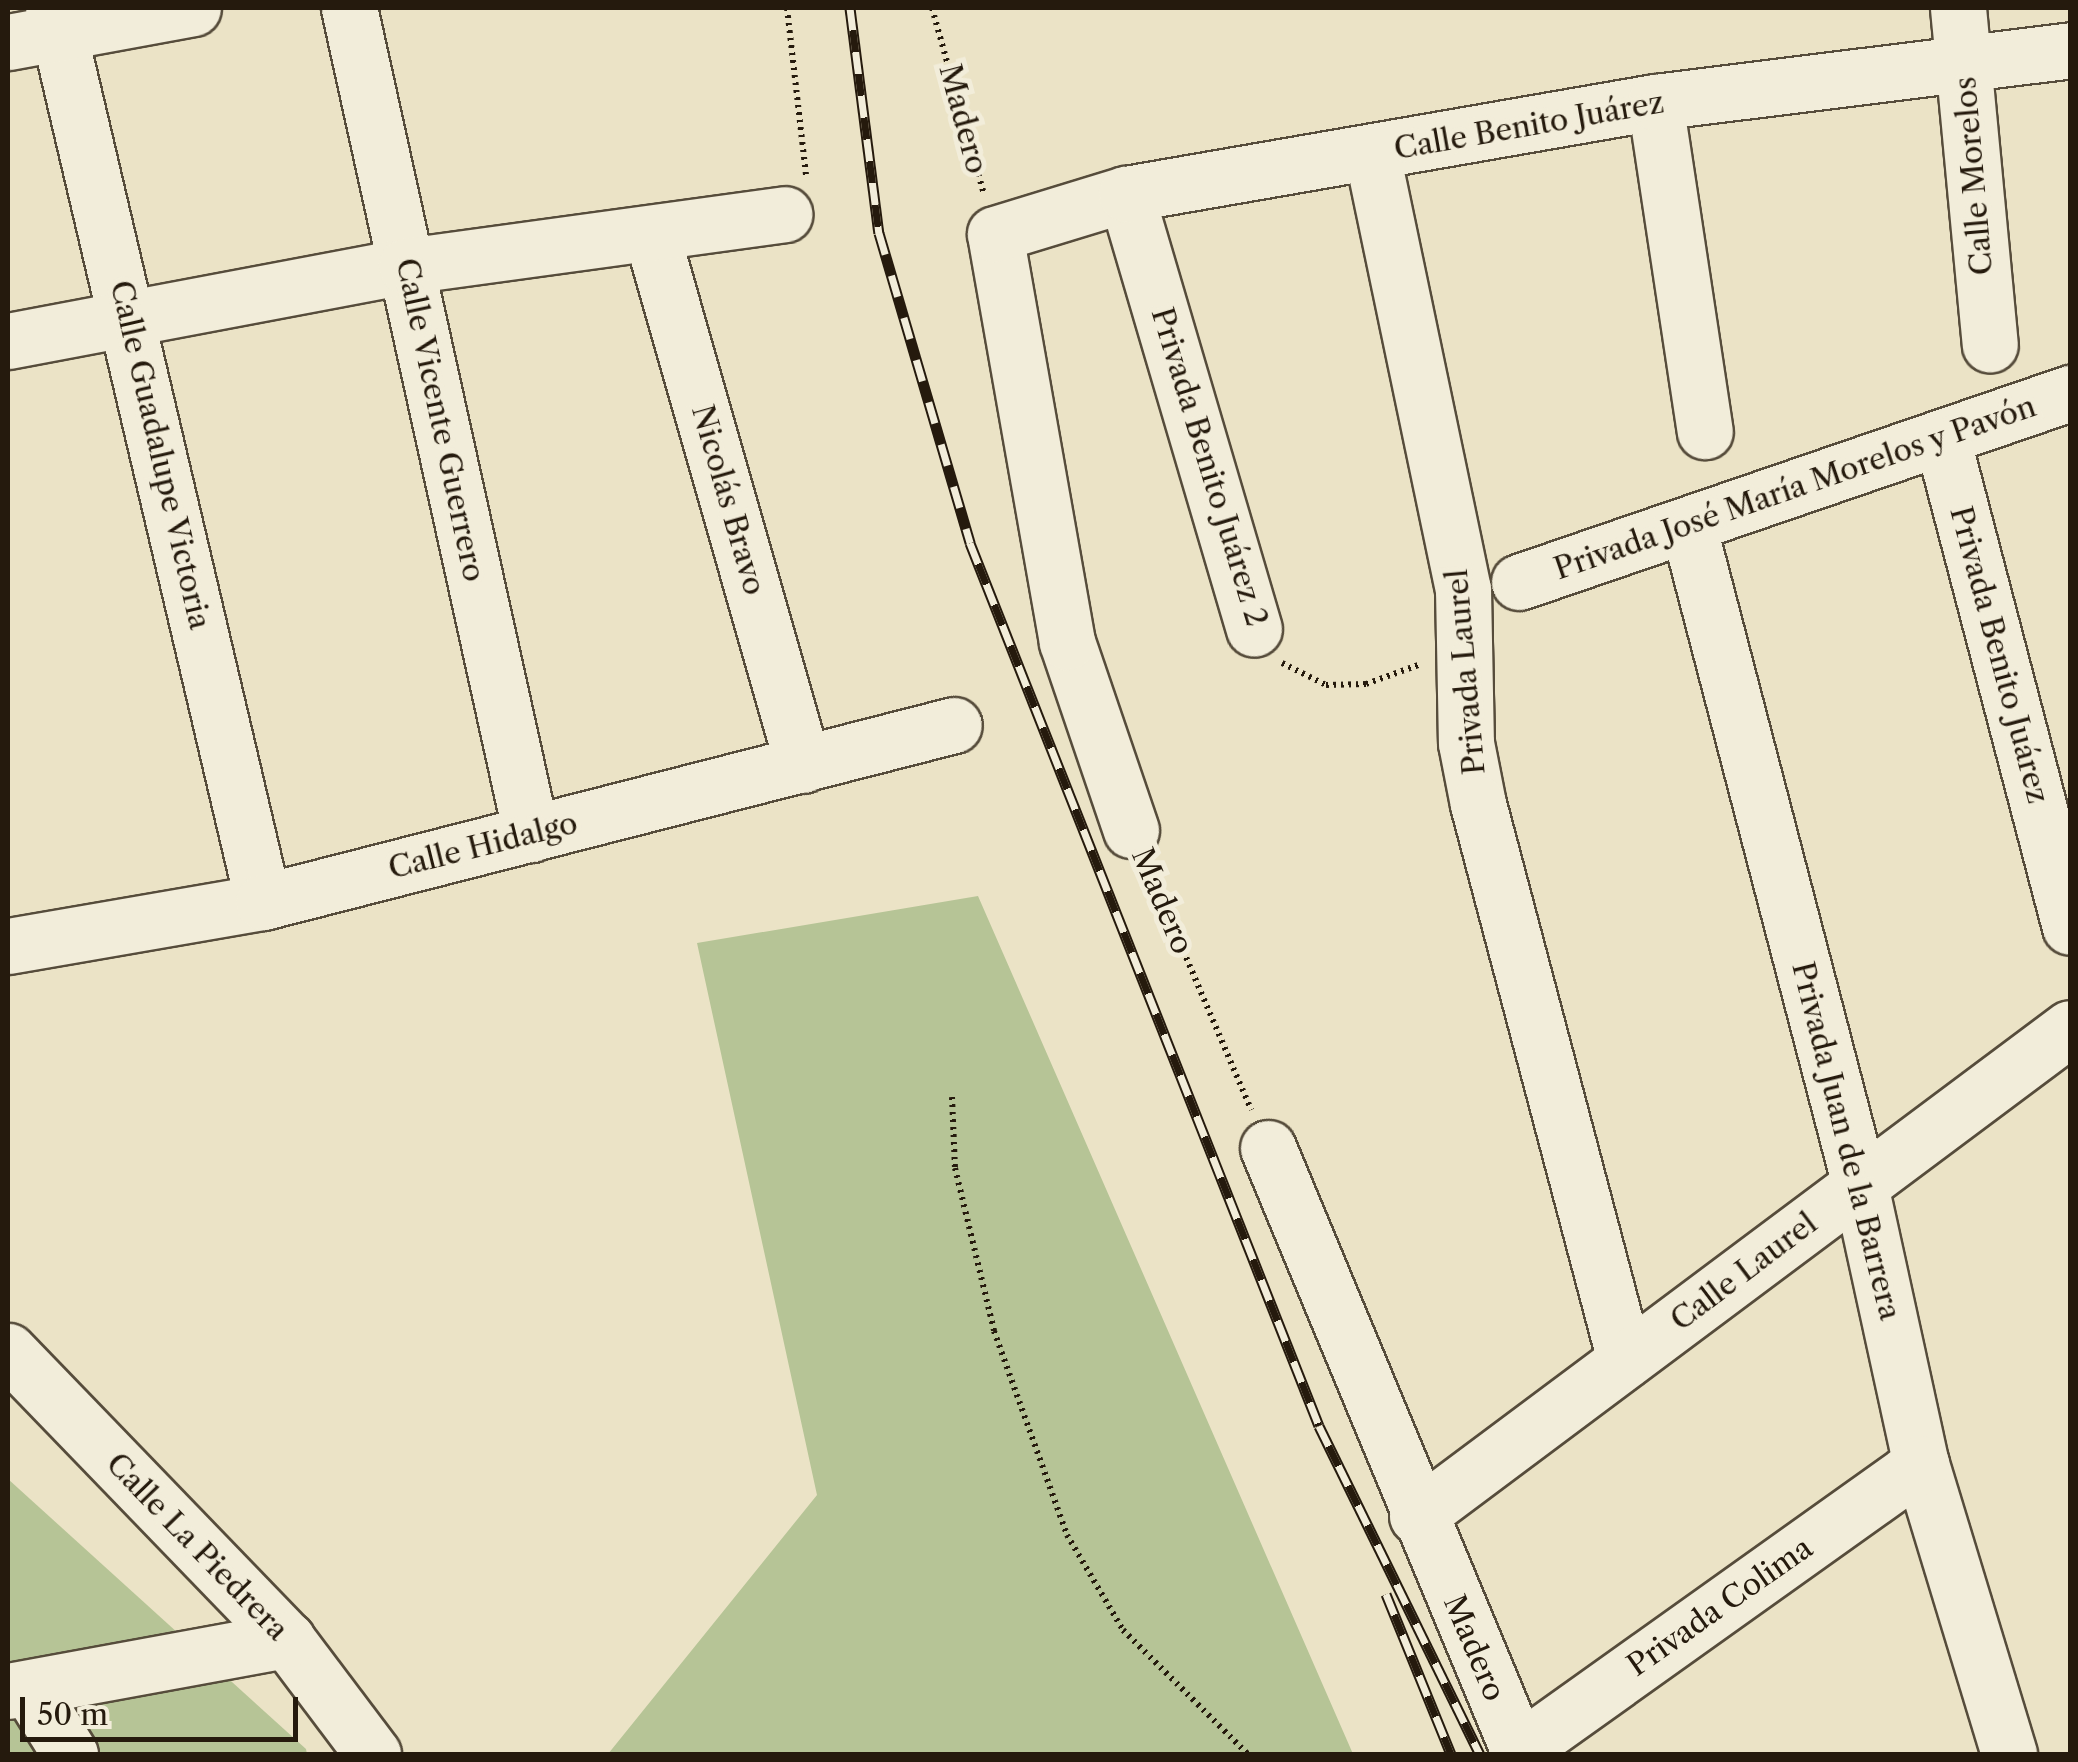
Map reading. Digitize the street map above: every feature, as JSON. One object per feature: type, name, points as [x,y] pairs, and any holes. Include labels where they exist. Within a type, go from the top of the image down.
[{"type":"street","points":[[39,27],[193,8]]},
{"type":"street","name":"Calle Vicente Guerrero","points":[[349,8],[532,834]]},
{"type":"street","name":"Calle Morelos","points":[[1958,8],[1990,344]]},
{"type":"street","name":"Calle Guadalupe Victoria","points":[[39,27],[129,318],[263,902]]},
{"type":"street","name":"Calle Benito Juárez","points":[[994,234],[1126,194],[1654,102],[2070,50]]},
{"type":"street","points":[[1654,102],[1705,431]]},
{"type":"street","name":"Privada Laurel","points":[[1372,154],[1463,589],[1462,642],[1478,804],[1625,1360]]},
{"type":"street","name":"Privada Benito Juárez 2","points":[[1126,194],[1254,629]]},
{"type":"street","points":[[8,342],[406,266],[652,236],[784,214]]},
{"type":"street","name":"Madero","points":[[994,234],[1066,642],[1132,830]]},
{"type":"street","name":"Nicolás Bravo","points":[[652,236],[803,765]]},
{"type":"street","name":"Privada José María Morelos y Pavón","points":[[1519,582],[1943,442],[2070,394]]},
{"type":"street","name":"Privada Benito Juárez","points":[[1943,442],[2070,927]]},
{"type":"street","name":"Privada Juan de la Barrera","points":[[1688,525],[1860,1185],[1922,1464],[2009,1754]]},
{"type":"street","name":"Calle Hidalgo","points":[[8,946],[263,902],[954,725]]},
{"type":"street","name":"Calle Laurel","points":[[1417,1516],[2070,1028]]},
{"type":"street","name":"Madero","points":[[1268,1148],[1417,1516],[1519,1752]]},
{"type":"street","name":"Calle La Piedrera","points":[[8,1351],[287,1640],[373,1754]]},
{"type":"street","name":"Privada Colima","points":[[1519,1752],[1922,1464]]},
{"type":"street","points":[[70,1754],[18,1689],[287,1640]]},
{"type":"path","points":[[784,214],[808,195],[788,8]]},
{"type":"path","name":"Madero","points":[[932,8],[994,234]]},
{"type":"path","name":"Privada Benito Juárez 2","points":[[1254,629],[1287,669],[1326,685],[1366,684],[1462,642]]},
{"type":"path","name":"Madero","points":[[1132,830],[1268,1148]]},
{"type":"path","points":[[952,1097],[955,1168],[994,1331],[1067,1535],[1124,1630],[1248,1754]]},
{"type":"green space","points":[[978,896],[1353,1754],[608,1754],[817,1495],[697,943]]},
{"type":"green space","points":[[8,1479],[306,1749],[307,1754],[8,1754]]},
{"type":"railway","points":[[850,8],[879,233],[970,543],[1319,1426],[1480,1754]]},
{"type":"railway","points":[[1386,1594],[1451,1754]]}]
